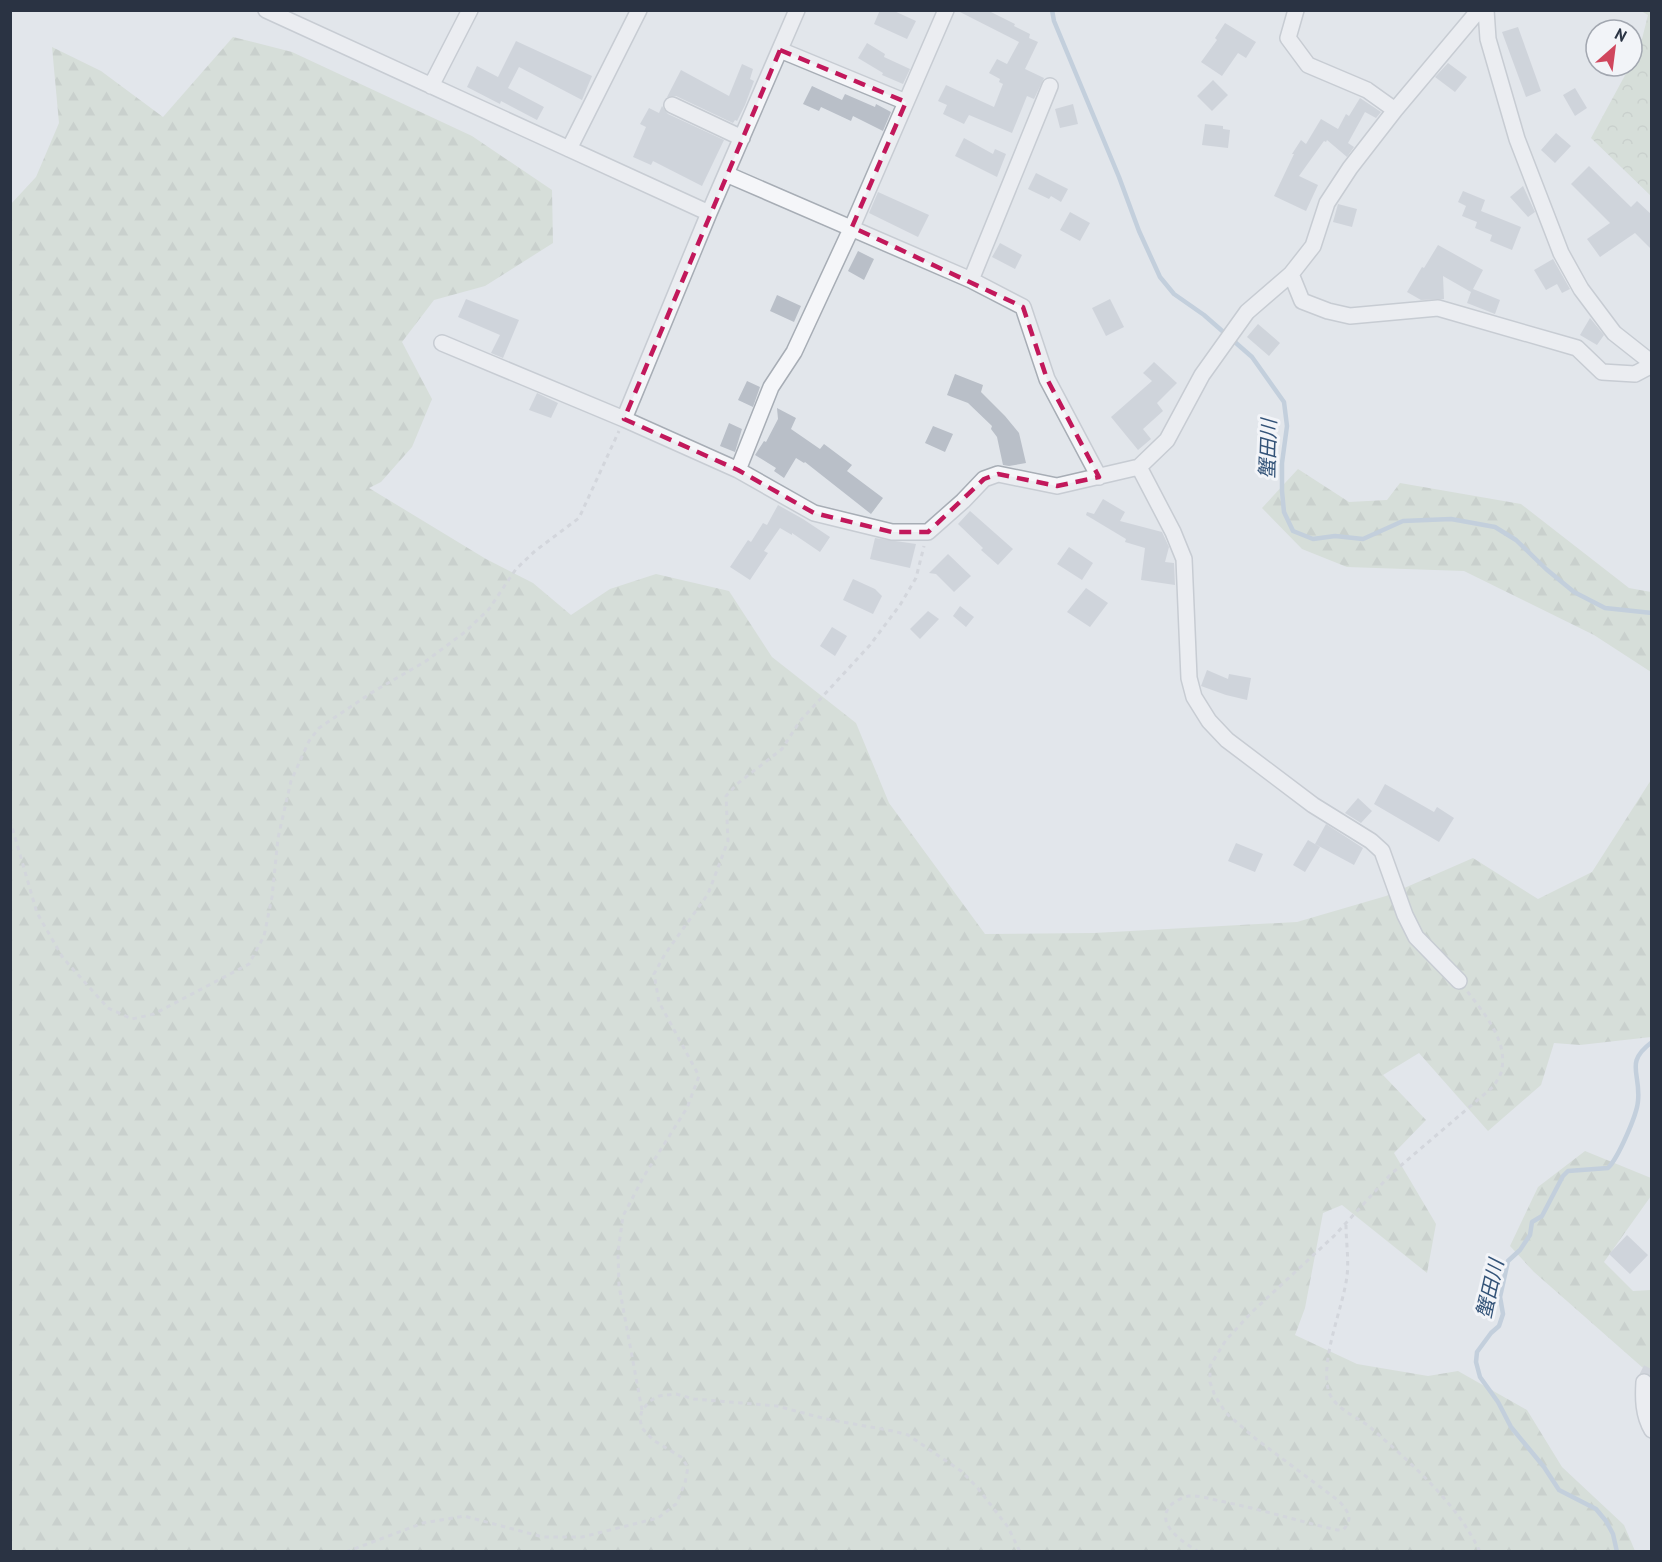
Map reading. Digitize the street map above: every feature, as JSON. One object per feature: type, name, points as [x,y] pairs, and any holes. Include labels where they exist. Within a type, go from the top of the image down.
[{"type":"street","points":[[266,10],[710,213]]},
{"type":"street","points":[[431,86],[470,10]]},
{"type":"street","points":[[569,149],[639,10]]},
{"type":"street","points":[[624,419],[797,10]]},
{"type":"street","points":[[738,470],[771,387],[794,352],[852,227],[946,10]]},
{"type":"street","points":[[1296,10],[1288,38],[1308,65],[1367,90],[1395,110]]},
{"type":"street","points":[[442,343],[624,419],[738,470],[814,513],[892,532],[928,532],[984,478],[998,474],[1057,486],[1139,467],[1167,440],[1202,375],[1247,312],[1291,274],[1313,246],[1327,203],[1350,168],[1395,110],[1479,10]]},
{"type":"street","points":[[1291,274],[1302,301],[1328,311],[1350,316],[1438,308],[1577,348],[1602,372],[1635,374],[1652,364],[1614,333],[1581,289],[1561,253],[1517,139],[1488,39],[1486,10]]},
{"type":"street","points":[[780,50],[906,102]]},
{"type":"street","points":[[971,280],[1050,86]]},
{"type":"street","points":[[672,105],[742,138]]},
{"type":"street","points":[[726,174],[971,280],[1023,307],[1047,379],[1099,477]]},
{"type":"street","points":[[1139,467],[1173,532],[1184,559],[1189,678],[1194,697],[1209,721],[1227,740],[1304,799],[1371,841],[1382,851],[1405,915],[1416,937],[1459,981]]},
{"type":"street","points":[[1644,1382],[1643,1401],[1652,1430]]},
{"type":"path","points":[[10,820],[37,913],[63,958],[108,1008],[132,1019],[154,1014],[249,964],[264,936],[272,897],[278,838],[291,781],[309,741],[319,728],[371,693],[426,661],[465,632],[489,609],[516,568],[579,518],[624,419]]},
{"type":"path","points":[[346,1551],[423,1523],[464,1516],[543,1537],[582,1537],[658,1518],[676,1504],[686,1482],[688,1467],[681,1457],[653,1440],[642,1428],[640,1419],[642,1410],[619,1286],[618,1252],[623,1216],[644,1176],[687,1108],[699,1076],[659,1002],[654,974],[665,954],[708,894],[728,841],[726,796],[737,784],[782,749],[800,721],[870,645],[900,605],[916,578],[928,532]]},
{"type":"path","points":[[1199,1551],[1173,1534],[1167,1527],[1166,1519],[1169,1508],[1176,1501],[1189,1496],[1249,1507],[1337,1530],[1343,1530],[1348,1525],[1350,1518],[1347,1510],[1339,1501],[1256,1439],[1226,1413],[1215,1396],[1210,1382],[1210,1366],[1226,1340],[1252,1312],[1346,1224],[1391,1174],[1494,1086],[1502,1070],[1503,1047],[1483,1011],[1459,981]]},
{"type":"path","points":[[1346,1224],[1347,1275],[1329,1353],[1328,1386],[1331,1398],[1369,1426],[1448,1501],[1480,1551]]},
{"type":"path","points":[[642,1410],[650,1401],[659,1396],[676,1394],[694,1399],[777,1406],[826,1419],[908,1435],[961,1471],[976,1486],[1008,1527],[1020,1551]]},
{"type":"highlighted area","points":[[780,50],[906,102],[852,227],[1023,307],[1047,379],[1099,477],[1057,486],[998,474],[984,479],[928,532],[892,532],[814,513],[738,470],[624,419]]},
{"type":"green space","points":[[1641,11],[1651,11],[1651,196],[1591,138],[1624,78],[1644,78],[1644,31],[1648,15]]},
{"type":"green space","points":[[233,37],[292,52],[472,136],[552,190],[553,243],[485,286],[434,300],[402,342],[432,399],[412,447],[381,482],[369,488],[486,559],[533,583],[571,615],[610,589],[656,574],[729,591],[772,657],[856,723],[889,803],[985,934],[1094,933],[1297,922],[1386,896],[1473,858],[1538,899],[1592,872],[1651,780],[1651,1037],[1580,1045],[1554,1043],[1541,1085],[1488,1131],[1419,1053],[1383,1075],[1426,1120],[1394,1153],[1436,1224],[1427,1273],[1342,1205],[1323,1213],[1305,1308],[1295,1335],[1357,1364],[1428,1376],[1458,1371],[1527,1410],[1562,1467],[1624,1525],[1635,1551],[11,1551],[10,205],[36,177],[59,123],[52,47],[101,71],[163,117]]},
{"type":"green space","points":[[1298,469],[1349,502],[1387,500],[1400,483],[1521,504],[1629,588],[1651,592],[1651,672],[1594,635],[1464,571],[1347,567],[1302,549],[1262,508]]},
{"type":"green space","points":[[1585,1151],[1651,1178],[1651,1196],[1604,1262],[1633,1291],[1651,1290],[1651,1375],[1534,1272],[1510,1246],[1538,1187]]},
{"type":"building","points":[[880,10],[892,10],[916,21],[907,39],[874,24]]},
{"type":"building","points":[[956,10],[987,10],[1015,24],[1014,26],[1030,34],[1029,38],[1038,42],[1025,69],[1044,78],[1034,99],[1027,96],[1012,133],[969,115],[964,124],[943,114],[947,105],[938,101],[946,85],[994,107],[1003,84],[999,82],[1000,79],[989,73],[997,59],[1007,64],[1019,42]]},
{"type":"building","points":[[1225,23],[1256,42],[1246,58],[1238,53],[1222,76],[1201,62],[1217,40],[1215,38]]},
{"type":"building","points":[[1518,27],[1541,91],[1526,97],[1502,32]]},
{"type":"building","points":[[516,41],[592,76],[582,100],[519,67],[508,88],[544,107],[537,120],[501,101],[500,104],[467,87],[477,66],[498,77]]},
{"type":"building","points":[[867,43],[885,54],[884,57],[910,69],[903,84],[882,75],[883,73],[858,58]]},
{"type":"building","points":[[1448,63],[1467,77],[1455,92],[1435,77]]},
{"type":"building","points":[[742,64],[753,69],[750,79],[754,81],[737,121],[733,123],[676,96],[667,97],[681,70],[729,96]]},
{"type":"building","points":[[1213,80],[1228,95],[1212,111],[1197,96]]},
{"type":"building","points":[[812,86],[842,100],[845,94],[875,107],[876,104],[891,112],[883,131],[853,116],[851,121],[821,107],[819,111],[803,104]]},
{"type":"building","points":[[1575,88],[1587,108],[1575,116],[1563,95]]},
{"type":"building","points":[[1360,98],[1381,112],[1376,118],[1365,112],[1348,143],[1354,147],[1347,157],[1327,140],[1324,141],[1299,176],[1318,185],[1306,211],[1274,196],[1294,154],[1292,154],[1301,140],[1306,144],[1321,119],[1338,129],[1346,114],[1349,116]]},
{"type":"building","points":[[1073,104],[1078,124],[1060,128],[1055,109]]},
{"type":"building","points":[[662,106],[668,114],[724,140],[702,186],[653,161],[651,165],[633,157],[646,127],[640,124],[649,108],[659,113]]},
{"type":"building","points":[[1205,124],[1223,126],[1223,129],[1230,130],[1228,148],[1202,145]]},
{"type":"building","points":[[1556,133],[1571,146],[1555,163],[1541,150]]},
{"type":"building","points":[[964,138],[993,154],[995,149],[1006,154],[997,177],[955,156]]},
{"type":"building","points":[[1589,166],[1631,207],[1637,201],[1652,215],[1652,250],[1635,233],[1600,257],[1587,239],[1610,223],[1571,184]]},
{"type":"building","points":[[1036,173],[1068,189],[1061,202],[1051,196],[1049,199],[1028,189]]},
{"type":"building","points":[[1523,186],[1535,212],[1528,217],[1510,197]]},
{"type":"building","points":[[1463,191],[1485,200],[1481,211],[1521,227],[1512,250],[1490,241],[1492,235],[1475,228],[1477,222],[1462,216],[1466,206],[1458,202]]},
{"type":"building","points":[[878,192],[929,215],[918,237],[869,213]]},
{"type":"building","points":[[1338,204],[1357,209],[1352,227],[1333,222]]},
{"type":"building","points":[[1070,212],[1090,223],[1080,241],[1060,230]]},
{"type":"building","points":[[1000,243],[1022,255],[1015,269],[992,257]]},
{"type":"building","points":[[1438,245],[1483,270],[1473,289],[1500,300],[1495,314],[1467,303],[1471,292],[1443,276],[1444,299],[1421,300],[1407,292]]},
{"type":"building","points":[[858,251],[874,259],[864,280],[848,271]]},
{"type":"building","points":[[1553,259],[1570,289],[1562,293],[1557,284],[1546,290],[1534,270]]},
{"type":"building","points":[[777,295],[801,306],[794,322],[770,311]]},
{"type":"building","points":[[466,299],[519,320],[503,358],[491,353],[500,335],[458,317]]},
{"type":"building","points":[[1110,299],[1124,327],[1106,336],[1092,308]]},
{"type":"building","points":[[1590,318],[1604,335],[1597,345],[1580,335]]},
{"type":"building","points":[[1258,324],[1280,343],[1269,356],[1247,337]]},
{"type":"building","points":[[1154,362],[1177,383],[1157,403],[1163,411],[1143,429],[1151,439],[1138,450],[1111,417],[1152,381],[1143,373]]},
{"type":"building","points":[[955,374],[983,385],[981,392],[1019,433],[1026,463],[1003,465],[997,437],[991,429],[992,426],[968,403],[947,395]]},
{"type":"building","points":[[747,381],[760,387],[753,407],[738,400]]},
{"type":"building","points":[[537,393],[558,403],[551,418],[529,410]]},
{"type":"building","points":[[777,408],[796,418],[791,429],[820,449],[824,444],[852,465],[847,471],[883,498],[871,514],[805,462],[796,458],[784,478],[774,471],[776,468],[755,455],[764,441],[766,442],[778,419]]},
{"type":"building","points":[[729,423],[742,429],[735,452],[720,446]]},
{"type":"building","points":[[933,426],[953,434],[945,452],[925,443]]},
{"type":"building","points":[[1103,499],[1125,512],[1120,521],[1162,532],[1169,547],[1165,562],[1174,563],[1175,585],[1141,580],[1145,548],[1125,542],[1126,539],[1086,515],[1087,512],[1094,514]]},
{"type":"building","points":[[778,505],[830,537],[820,552],[792,533],[792,535],[780,528],[764,551],[768,553],[750,580],[730,567],[748,540],[751,542],[763,523],[767,525]]},
{"type":"building","points":[[970,511],[1013,549],[998,565],[958,524]]},
{"type":"building","points":[[875,538],[916,544],[910,568],[870,559]]},
{"type":"building","points":[[1069,547],[1093,563],[1082,580],[1057,564]]},
{"type":"building","points":[[948,554],[971,576],[954,592],[936,574],[929,573]]},
{"type":"building","points":[[853,579],[875,589],[882,596],[873,614],[843,600]]},
{"type":"building","points":[[1086,588],[1108,603],[1090,627],[1067,612]]},
{"type":"building","points":[[960,606],[974,617],[966,627],[953,616]]},
{"type":"building","points":[[928,611],[939,619],[920,639],[910,629]]},
{"type":"building","points":[[832,627],[847,636],[835,656],[820,646]]},
{"type":"building","points":[[1207,670],[1228,679],[1229,674],[1251,678],[1247,700],[1201,686]]},
{"type":"building","points":[[1385,784],[1434,812],[1437,807],[1454,818],[1439,842],[1374,804]]},
{"type":"building","points":[[1358,798],[1372,811],[1361,823],[1345,813]]},
{"type":"building","points":[[1326,824],[1363,848],[1354,865],[1315,844]]},
{"type":"building","points":[[1308,840],[1320,847],[1305,872],[1293,865]]},
{"type":"building","points":[[1236,843],[1263,854],[1255,872],[1228,861]]},
{"type":"building","points":[[1627,1235],[1648,1255],[1630,1274],[1609,1254]]},
{"type":"waterway","name":"蟹田川","points":[[1052,10],[1054,21],[1139,231],[1160,277],[1174,294],[1204,315],[1252,357],[1284,402],[1287,426],[1282,463],[1282,491],[1284,512],[1293,531],[1313,539],[1335,536],[1363,539],[1403,521],[1451,519],[1495,527],[1516,540],[1574,592],[1605,608],[1652,613]]},
{"type":"waterway","name":"蟹田川","points":[[1617,1552],[1613,1534],[1596,1509],[1559,1490],[1544,1467],[1511,1427],[1498,1402],[1480,1377],[1476,1362],[1477,1352],[1499,1326],[1503,1314],[1500,1297],[1508,1261],[1520,1250],[1530,1235],[1532,1222],[1542,1216],[1563,1176],[1568,1171],[1608,1168],[1622,1146],[1637,1107],[1636,1062],[1643,1049],[1652,1042]]},
{"type":"tunnel","points":[[1644,1382],[1652,1366]]}]
